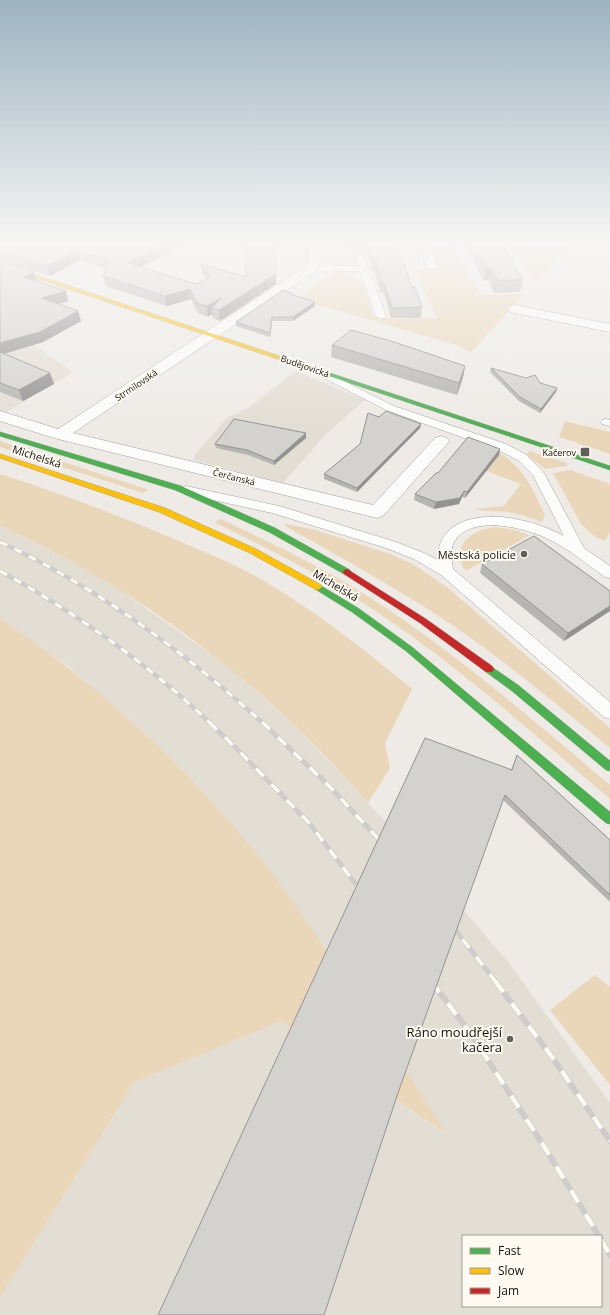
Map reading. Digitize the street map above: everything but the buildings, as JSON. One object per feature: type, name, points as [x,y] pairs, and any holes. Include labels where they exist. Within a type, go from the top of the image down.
[{"type":"main road","name":"Budějovická","points":[[120,304],[610,468]]},
{"type":"main road","name":"Michelská","points":[[0,434],[40,448],[178,488],[272,530],[354,576],[423,621],[515,688],[610,767]]},
{"type":"main road","name":"Michelská","points":[[0,456],[162,510],[253,551],[339,599],[420,657],[610,819]]},
{"type":"street","name":"Strmilovská","points":[[60,435],[257,304]]},
{"type":"street","points":[[515,309],[610,328]]},
{"type":"street","name":"Čerčanská","points":[[0,416],[60,435],[377,512],[441,441]]},
{"type":"lane","points":[[377,304],[381,316]]},
{"type":"lane","points":[[321,372],[390,408],[502,447],[523,458],[538,473],[578,550]]},
{"type":"lane","points":[[178,488],[274,509],[391,545],[419,556],[446,571],[610,712]]},
{"type":"lane","points":[[446,571],[445,557],[447,541],[450,537],[461,528],[472,523],[500,521],[532,527],[544,531],[578,550],[610,573]]},
{"type":"shaded area","points":[[316,304],[369,304],[373,316],[390,319],[437,318],[431,304],[515,304],[470,353],[457,345]]},
{"type":"shaded area","points":[[22,337],[73,372],[0,416],[0,345]]},
{"type":"shaded area","points":[[296,371],[365,400],[326,434],[283,483],[193,460],[195,455],[227,418],[250,407]]},
{"type":"shaded area","points":[[565,421],[610,432],[610,454],[559,437]]},
{"type":"shaded area","points":[[0,441],[149,490],[143,493],[0,447]]},
{"type":"shaded area","points":[[530,451],[567,463],[567,466],[545,469],[526,455]]},
{"type":"shaded area","points":[[500,453],[516,466],[527,481],[545,515],[542,522],[508,512],[483,511],[474,509],[504,506],[521,484],[486,471]]},
{"type":"shaded area","points":[[570,470],[610,484],[610,532],[605,541],[595,537],[581,524],[553,473]]},
{"type":"shaded area","points":[[0,474],[107,512],[170,537],[243,569],[323,619],[412,689],[385,743],[390,768],[368,803],[293,724],[261,694],[227,666],[191,639],[117,588],[39,545],[0,526]]},
{"type":"shaded area","points":[[221,519],[315,565],[369,597],[432,640],[492,687],[610,785],[610,799],[487,694],[391,621],[323,578],[216,523],[217,520]]},
{"type":"shaded area","points":[[285,524],[312,529],[390,554],[413,564],[447,587],[610,728],[610,748],[514,671],[455,627],[392,587],[285,526]]},
{"type":"shaded area","points":[[0,526],[73,562],[117,588],[225,664],[293,724],[358,792],[424,864],[509,963],[610,1103],[610,1315],[0,1315],[0,1297],[135,1082],[282,1021],[445,1134],[182,770],[144,733],[69,667],[0,618]]},
{"type":"shaded area","points":[[496,527],[515,530],[530,535],[466,571],[460,560],[463,544],[471,535],[484,529]]},
{"type":"shaded area","points":[[0,618],[73,671],[108,700],[175,763],[236,829],[275,877],[313,931],[381,1032],[446,1134],[282,1021],[135,1082],[0,1297]]},
{"type":"shaded area","points":[[595,975],[610,987],[610,1085],[550,1010]]},
{"type":"railway","points":[[0,542],[71,579],[105,600],[171,646],[263,723]]},
{"type":"railway","points":[[0,571],[56,604],[110,640],[161,680],[210,723]]},
{"type":"railway","points":[[209,722],[310,824],[364,895]]},
{"type":"railway","points":[[262,722],[329,786],[386,847]]},
{"type":"railway","points":[[449,922],[496,982]]},
{"type":"railway","points":[[431,981],[471,1034],[540,1140],[598,1235]]},
{"type":"railway","points":[[495,981],[552,1057],[610,1141]]},
{"type":"railway","points":[[602,1242],[610,1255]]},
{"type":"traffic: fast","points":[[289,361],[610,468]]},
{"type":"traffic: fast","points":[[0,434],[178,488],[272,530],[347,572]]},
{"type":"traffic: fast","points":[[318,587],[355,610],[409,649],[610,819]]},
{"type":"traffic: fast","points":[[489,669],[515,688],[610,767]]},
{"type":"traffic: slow","points":[[120,304],[289,361]]},
{"type":"traffic: slow","points":[[0,456],[162,510],[253,551],[318,587]]},
{"type":"traffic: jam","points":[[347,572],[423,621],[489,669]]},
{"type":"place","name":"Kačerov","points":[[585,452]]},
{"type":"place","name":"Městská policie","points":[[524,554]]},
{"type":"place","name":"Ráno moudřejší kačera","points":[[510,1039]]}]
